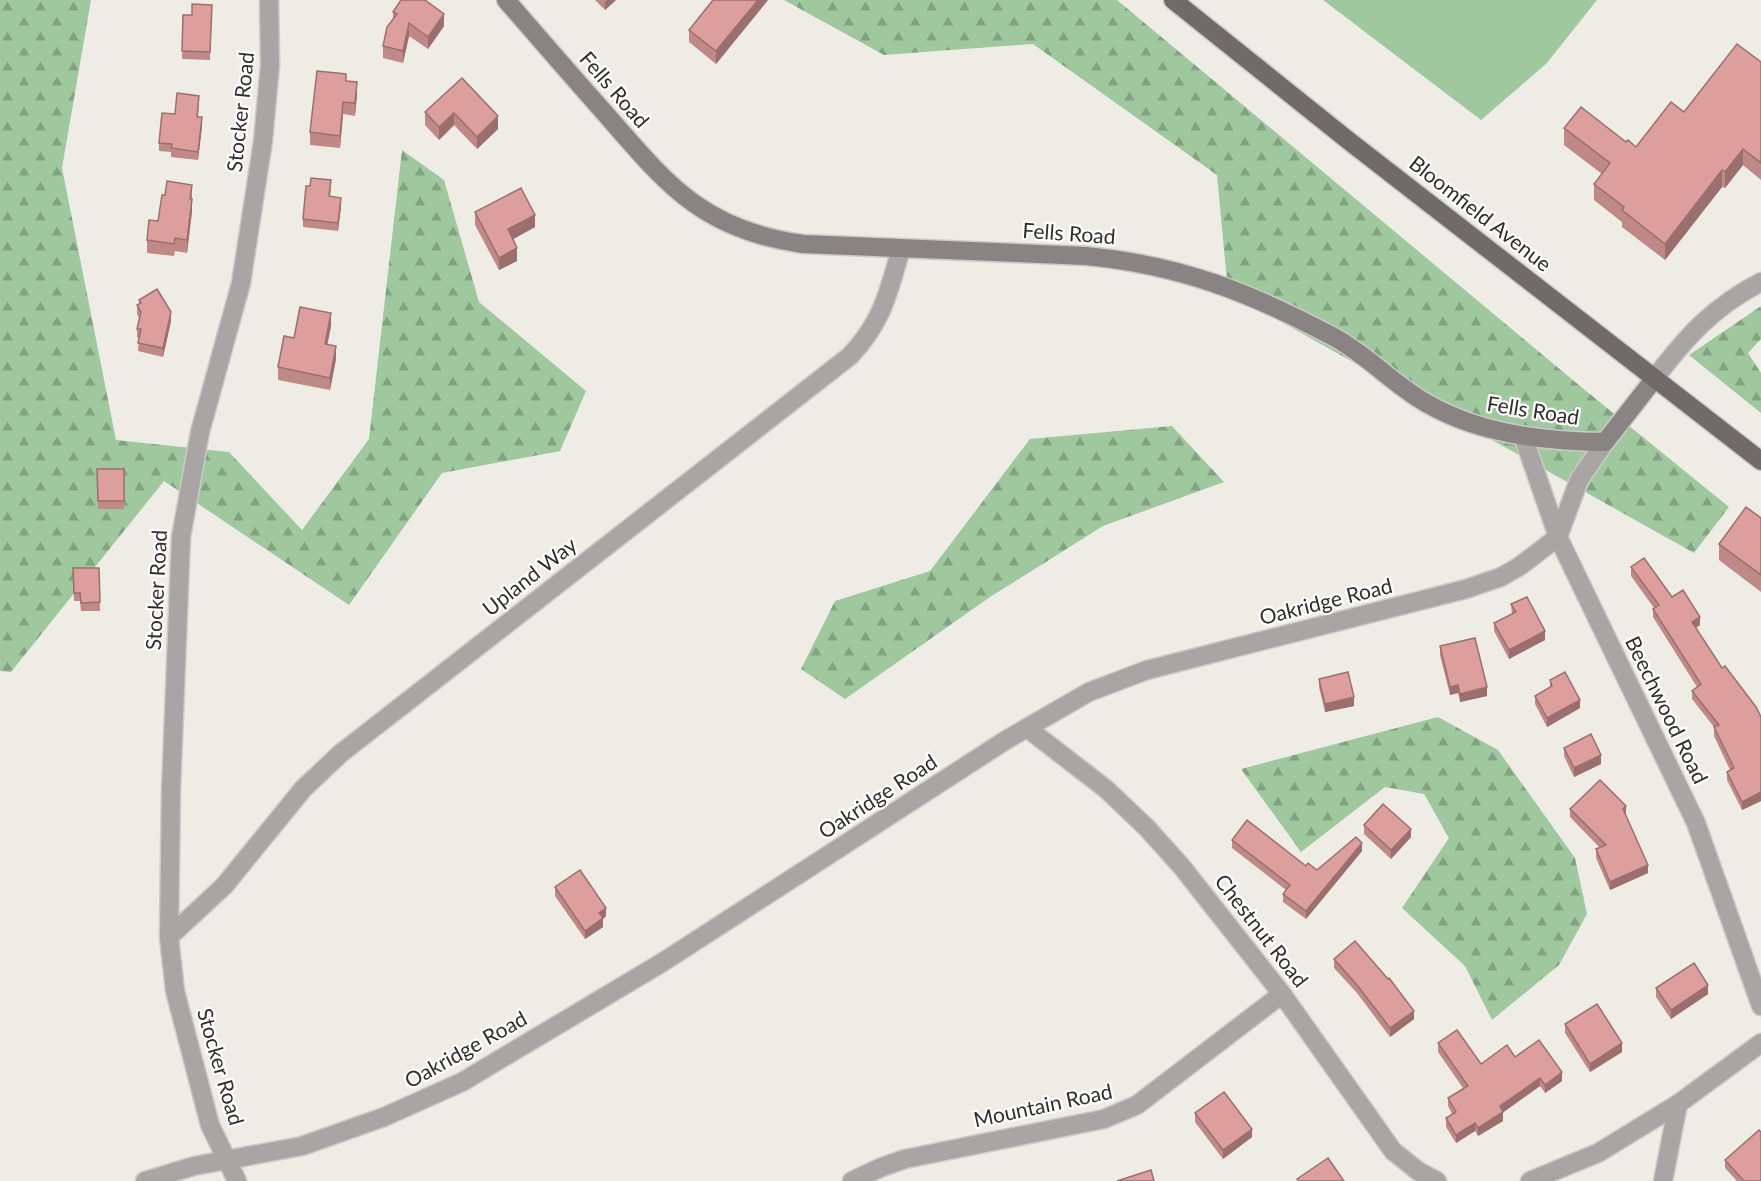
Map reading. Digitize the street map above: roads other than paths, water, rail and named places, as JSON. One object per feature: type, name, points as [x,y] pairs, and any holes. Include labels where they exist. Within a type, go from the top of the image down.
[{"type":"main road","name":"Bloomfield Avenue","points":[[1173,0],[1330,126],[1761,461]]},
{"type":"street","name":"Stocker Road","points":[[237,1181],[210,1125],[175,991],[169,937],[172,779],[181,537],[200,432],[241,284],[263,141],[270,65],[269,0]]},
{"type":"street","name":"Fells Road","points":[[506,0],[650,166],[681,195],[699,208],[739,229],[782,241],[803,244],[1115,259],[1172,269],[1252,297],[1332,336],[1368,359],[1406,390],[1453,417],[1479,426],[1523,436],[1569,442],[1605,442],[1655,378]]},
{"type":"street","name":"Upland Way","points":[[169,937],[224,886],[303,789],[340,754],[850,356],[879,318],[901,249]]},
{"type":"street","points":[[1655,378],[1692,332],[1710,315],[1733,297],[1761,282]]},
{"type":"street","name":"Beechwood Road","points":[[1523,436],[1558,537],[1696,824],[1761,1006]]},
{"type":"street","points":[[1558,537],[1579,480],[1605,442]]},
{"type":"street","name":"Oakridge Road","points":[[145,1181],[194,1166],[302,1146],[384,1117],[462,1082],[663,962],[1027,728],[1089,692],[1147,670],[1484,584],[1520,566],[1558,537]]},
{"type":"street","name":"Chestnut Road","points":[[1027,728],[1106,789],[1147,828],[1182,867],[1282,994],[1393,1151],[1418,1172],[1437,1181]]},
{"type":"street","name":"Mountain Road","points":[[852,1181],[905,1159],[1104,1119],[1124,1112],[1149,1097],[1282,994]]},
{"type":"street","points":[[1530,1181],[1599,1153],[1678,1104],[1761,1043]]},
{"type":"street","points":[[1663,1181],[1678,1104]]}]
